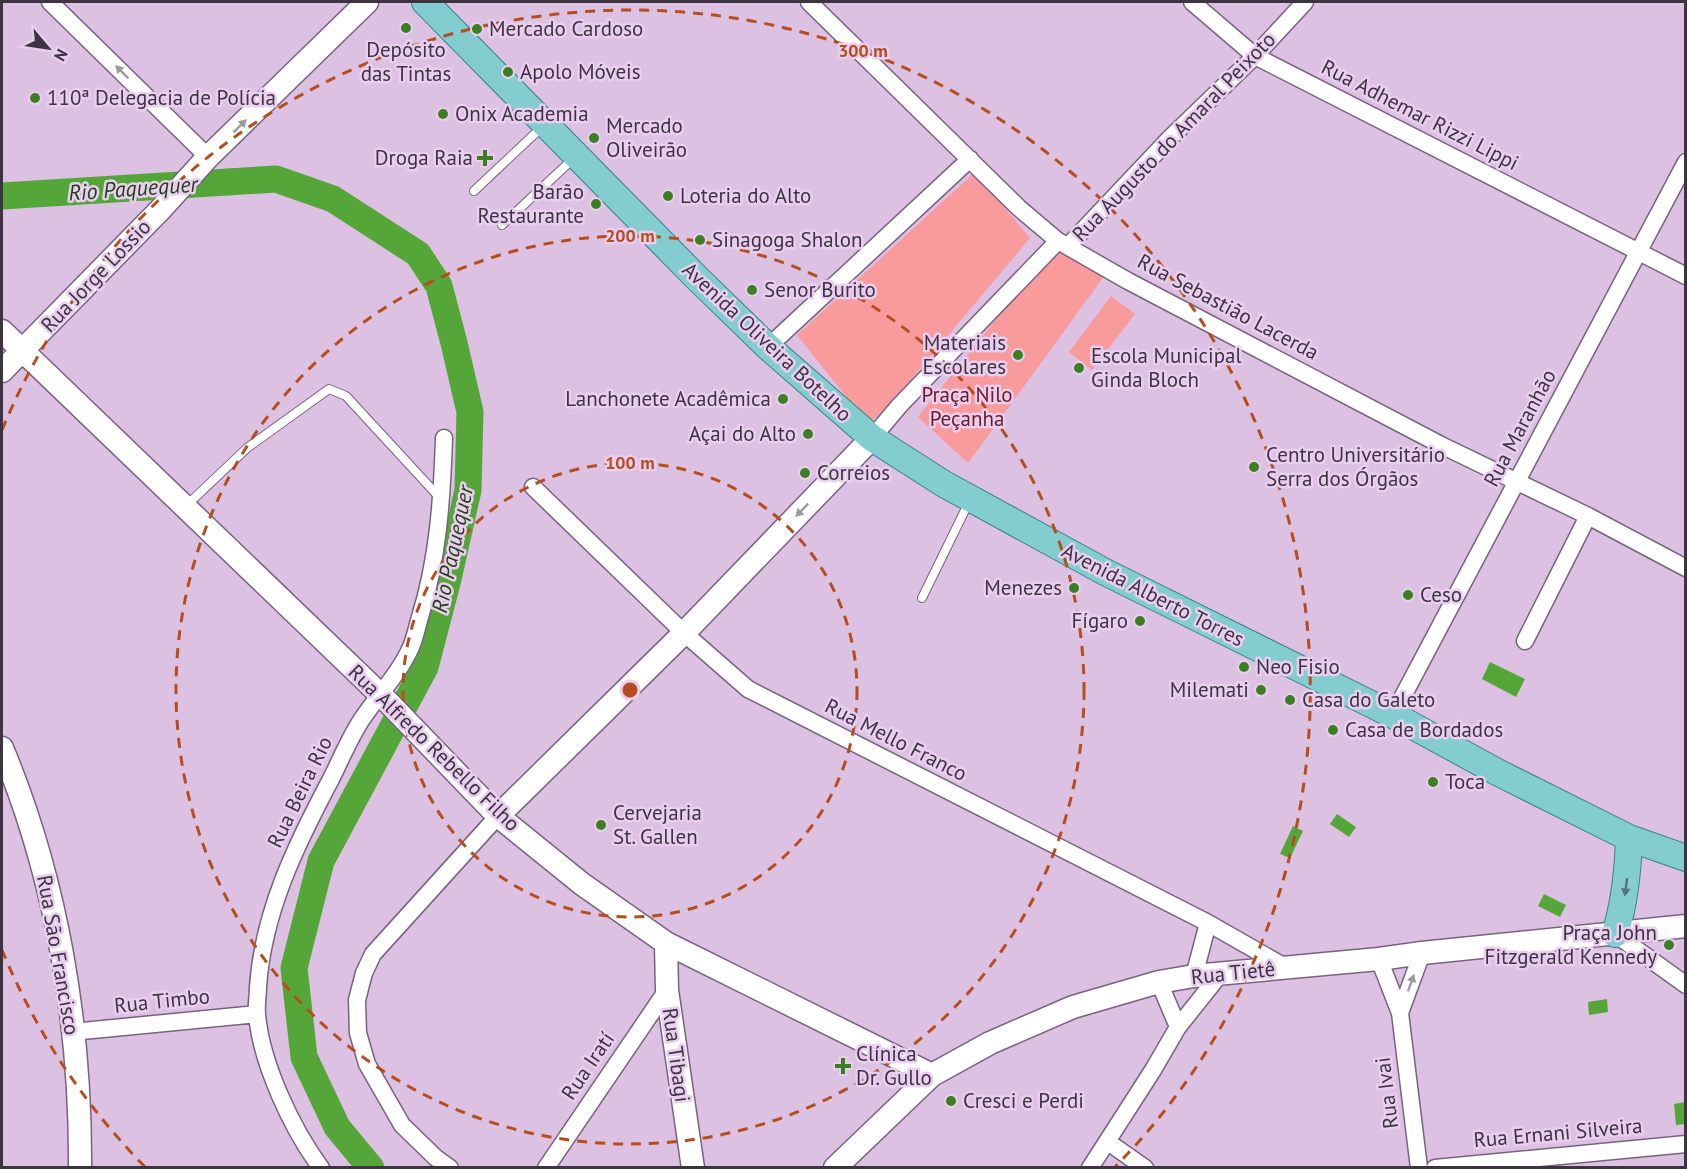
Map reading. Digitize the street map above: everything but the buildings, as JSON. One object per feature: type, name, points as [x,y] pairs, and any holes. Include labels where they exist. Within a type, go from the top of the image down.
[{"type":"main road","name":"Rua Jorge Lossio","points":[[2,371],[160,210],[203,162],[367,2]]},
{"type":"main road","name":"Avenida Oliveira Botelho","points":[[425,2],[697,278],[768,346],[864,431]]},
{"type":"main road","name":"Rua Alfredo Rebello Filho","points":[[2,331],[384,699],[498,816],[582,884],[666,943],[932,1074]]},
{"type":"main road","name":"Avenida Alberto Torres","points":[[864,431],[970,499],[1105,572],[1393,715],[1499,773],[1629,838],[1686,858]]},
{"type":"main road","name":"Rua Augusto do Amaral Peixoto","points":[[498,816],[684,633],[864,431]]},
{"type":"main road","name":"Rua São Francisco","points":[[2,748],[19,790],[47,882],[63,964],[78,1074],[80,1167]]},
{"type":"main road","points":[[1615,934],[1626,895],[1629,838]]},
{"type":"main road","name":"Rua Tietê","points":[[835,1167],[932,1074],[990,1043],[1073,1007],[1159,982],[1221,973],[1379,959],[1422,952],[1686,926]]},
{"type":"main road","name":"Rua Tibagi","points":[[666,943],[667,990],[693,1167]]},
{"type":"street","points":[[50,2],[203,162]]},
{"type":"street","name":"Rua Sebastião Lacerda","points":[[809,2],[1019,208],[1063,244],[1128,281],[1516,483],[1588,516],[1686,568]]},
{"type":"street","name":"Rua Adhemar Rizzi Lippi","points":[[1192,2],[1254,56],[1686,276]]},
{"type":"street","name":"Rua Augusto do Amaral Peixoto","points":[[864,431],[900,405],[1254,56],[1305,2]]},
{"type":"street","points":[[768,346],[970,159]]},
{"type":"street","name":"Rua Maranhão","points":[[1393,715],[1686,162]]},
{"type":"street","name":"Rua Beira Rio","points":[[321,1167],[303,1143],[267,1063],[257,1014],[260,964],[269,920],[278,893],[308,823],[362,720],[384,699],[412,646],[435,558],[444,438]]},
{"type":"street","name":"Rua Mello Franco","points":[[533,487],[684,633],[748,689],[1208,924],[1285,967]]},
{"type":"street","points":[[1525,641],[1588,516]]},
{"type":"street","name":"Rua Augusto do Amaral Peixoto","points":[[450,1167],[436,1158],[402,1125],[368,1065],[358,1033],[357,1000],[364,974],[373,954],[498,816]]},
{"type":"street","points":[[1194,976],[1208,924]]},
{"type":"street","points":[[1615,934],[1686,985]]},
{"type":"street","name":"Rua Ivai","points":[[1400,1013],[1422,952]]},
{"type":"street","name":"Rua Ivai","points":[[1379,959],[1400,1013],[1419,1167]]},
{"type":"street","points":[[1090,1167],[1108,1142],[1178,1027],[1221,973]]},
{"type":"street","points":[[1159,982],[1178,1027]]},
{"type":"street","name":"Rua Iratí","points":[[546,1167],[667,990]]},
{"type":"street","name":"Rua Timbo","points":[[72,1032],[257,1014]]},
{"type":"street","points":[[1108,1142],[1145,1167]]},
{"type":"street","name":"Rua Ernani Silveira","points":[[1435,1167],[1686,1144]]},
{"type":"lane","points":[[474,191],[545,124]]},
{"type":"lane","points":[[502,225],[576,156]]},
{"type":"lane","points":[[184,508],[247,448],[329,389],[346,396],[441,499]]},
{"type":"lane","points":[[922,598],[970,499]]},
{"type":"green space","name":"Praça Nilo Peçanha","points":[[975,172],[1030,238],[888,407],[868,424],[797,335]]},
{"type":"green space","name":"Praça Nilo Peçanha","points":[[1052,249],[1105,275],[968,463],[918,417]]},
{"type":"green space","points":[[1111,296],[1135,314],[1092,370],[1069,352]]},
{"type":"shaded area","points":[[1490,662],[1525,679],[1516,697],[1482,679]]},
{"type":"shaded area","points":[[1337,814],[1356,827],[1349,837],[1330,824]]},
{"type":"shaded area","points":[[1293,826],[1303,831],[1290,858],[1280,854]]},
{"type":"shaded area","points":[[1544,894],[1566,905],[1560,917],[1538,906]]},
{"type":"shaded area","points":[[1607,999],[1608,1012],[1589,1015],[1588,1002]]},
{"type":"shaded area","points":[[1685,1102],[1685,1124],[1676,1125],[1674,1104]]},
{"type":"waterway","name":"Rio Paquequer","points":[[2,196],[276,179],[333,199],[418,254],[439,286],[470,412],[468,490],[425,667],[321,861],[294,968],[304,1057],[337,1127],[371,1168]]},
{"type":"place","name":"Depósito das Tintas","points":[[406,28]]},
{"type":"place","name":"Mercado Cardoso","points":[[477,29]]},
{"type":"place","name":"Apolo Móveis","points":[[508,72]]},
{"type":"place","name":"110ª Delegacia de Polícia","points":[[35,98]]},
{"type":"place","name":"Onix Academia","points":[[443,114]]},
{"type":"place","name":"Mercado Oliveirão","points":[[594,138]]},
{"type":"place","name":"Droga Raia","points":[[485,158]]},
{"type":"place","name":"Loteria do Alto","points":[[668,196]]},
{"type":"place","name":"Barão Restaurante","points":[[596,204]]},
{"type":"place","name":"Sinagoga Shalon","points":[[700,240]]},
{"type":"place","name":"Senor Burito","points":[[752,290]]},
{"type":"place","name":"Materiais Escolares","points":[[1018,355]]},
{"type":"place","name":"Escola Municipal Ginda Bloch","points":[[1079,368]]},
{"type":"place","name":"Lanchonete Acadêmica","points":[[783,399]]},
{"type":"place","name":"Açai do Alto","points":[[808,434]]},
{"type":"place","name":"Centro Universitário Serra dos Órgãos","points":[[1254,467]]},
{"type":"place","name":"Correios","points":[[805,473]]},
{"type":"place","name":"Menezes","points":[[1074,588]]},
{"type":"place","name":"Ceso","points":[[1408,595]]},
{"type":"place","name":"Fígaro","points":[[1140,621]]},
{"type":"place","name":"Neo Fisio","points":[[1244,667]]},
{"type":"place","name":"Milemati","points":[[1261,690]]},
{"type":"place","name":"Casa do Galeto","points":[[1290,700]]},
{"type":"place","name":"Casa de Bordados","points":[[1333,730]]},
{"type":"place","name":"Toca","points":[[1433,782]]},
{"type":"place","name":"Cervejaria St. Gallen","points":[[601,825]]},
{"type":"place","name":"Praça John Fitzgerald Kennedy","points":[[1669,945]]},
{"type":"place","name":"Clínica Dr. Gullo","points":[[843,1066]]},
{"type":"place","name":"Cresci e Perdi","points":[[951,1101]]}]
